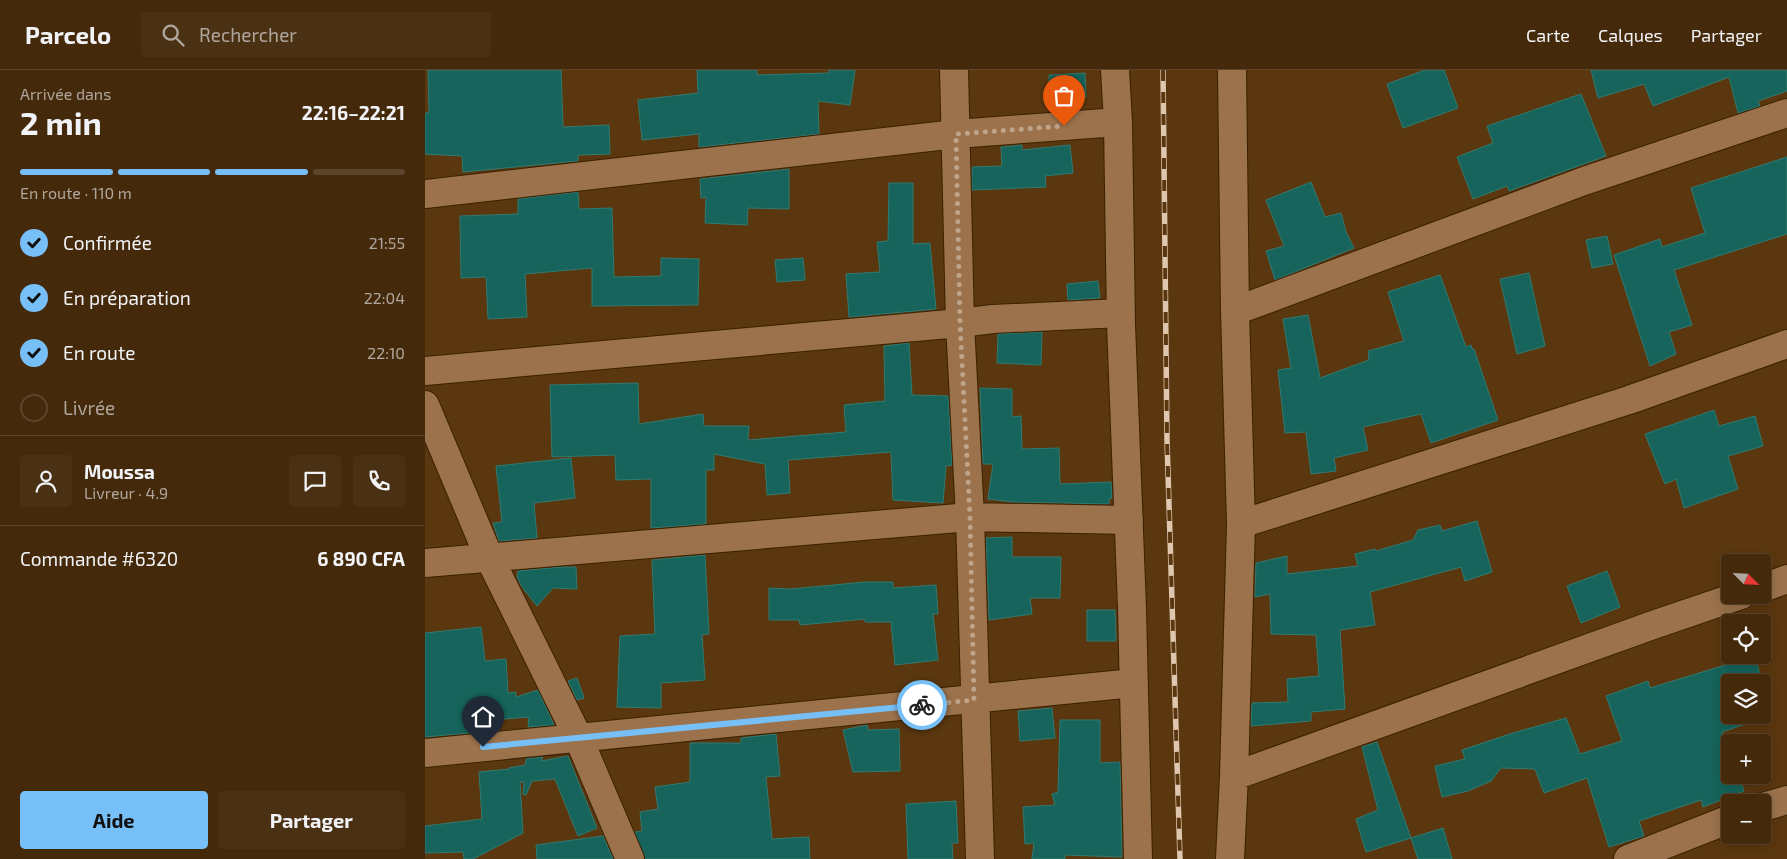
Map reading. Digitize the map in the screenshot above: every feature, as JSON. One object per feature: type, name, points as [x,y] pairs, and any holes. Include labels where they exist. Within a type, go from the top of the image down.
[{"type":"street","points":[[954,70],[960,323],[970,517],[979,859]]},
{"type":"street","points":[[1115,70],[1138,859]]},
{"type":"street","points":[[1230,859],[1241,524],[1235,311],[1232,70]]},
{"type":"street","points":[[1235,311],[1584,181],[1787,113]]},
{"type":"street","points":[[425,194],[956,134],[1118,122]]},
{"type":"street","points":[[425,371],[960,323],[993,318],[1121,313]]},
{"type":"street","points":[[1241,524],[1629,400],[1787,344]]},
{"type":"street","points":[[425,406],[489,557],[579,737],[630,859]]},
{"type":"street","points":[[425,563],[883,526],[970,517],[1129,520]]},
{"type":"street","points":[[1771,585],[1787,579]]},
{"type":"street","points":[[1234,776],[1721,602]]},
{"type":"street","points":[[425,752],[1134,683]]},
{"type":"street","points":[[1771,805],[1787,800]]},
{"type":"street","points":[[1628,859],[1721,823]]},
{"type":"building","points":[[428,70],[561,70],[563,127],[609,125],[610,154],[578,155],[578,161],[463,172],[462,156],[425,154],[425,113],[429,113]]},
{"type":"building","points":[[697,70],[757,70],[757,75],[829,73],[829,70],[855,70],[850,105],[818,101],[819,134],[699,147],[699,134],[642,140],[638,100],[698,93]]},
{"type":"building","points":[[1425,70],[1444,70],[1458,108],[1403,128],[1387,84]]},
{"type":"building","points":[[1591,70],[1787,70],[1787,91],[1758,101],[1760,106],[1738,113],[1729,77],[1653,106],[1644,84],[1598,98]]},
{"type":"building","points":[[1085,73],[1086,97],[1050,99],[1049,75]]},
{"type":"building","points":[[1581,94],[1606,156],[1509,191],[1507,186],[1473,199],[1457,157],[1493,143],[1487,126]]},
{"type":"building","points":[[1022,145],[1022,150],[1070,145],[1073,173],[1045,176],[1046,187],[972,190],[972,167],[1002,166],[1001,147]]},
{"type":"building","points":[[1787,157],[1787,234],[1674,270],[1692,325],[1669,332],[1676,354],[1650,366],[1614,255],[1660,239],[1662,247],[1705,233],[1691,188]]},
{"type":"building","points":[[789,169],[789,209],[748,208],[747,225],[705,223],[706,197],[701,198],[700,179]]},
{"type":"building","points":[[1311,182],[1325,217],[1341,213],[1346,232],[1354,248],[1275,280],[1266,251],[1284,246],[1266,200]]},
{"type":"building","points":[[889,183],[913,183],[913,244],[930,243],[936,309],[849,317],[846,274],[880,272],[877,242],[888,241]]},
{"type":"building","points":[[578,192],[579,209],[612,208],[614,277],[661,276],[661,258],[699,259],[698,305],[592,306],[592,268],[525,274],[527,317],[488,319],[486,277],[461,278],[460,216],[518,214],[518,199]]},
{"type":"building","points":[[1607,236],[1613,264],[1592,268],[1586,240]]},
{"type":"building","points":[[803,258],[805,280],[777,282],[775,260]]},
{"type":"building","points":[[1529,273],[1545,346],[1517,354],[1500,279]]},
{"type":"building","points":[[1440,275],[1466,347],[1471,345],[1472,349],[1474,349],[1498,420],[1431,443],[1421,414],[1363,427],[1368,450],[1334,458],[1336,471],[1311,474],[1306,432],[1285,433],[1278,370],[1291,368],[1283,319],[1308,315],[1320,378],[1369,360],[1368,351],[1404,341],[1388,292]]},
{"type":"building","points":[[1098,281],[1100,298],[1068,300],[1067,284]]},
{"type":"building","points":[[1042,332],[1041,365],[997,363],[998,334]]},
{"type":"building","points":[[909,343],[912,395],[948,396],[952,465],[946,466],[943,503],[893,500],[891,452],[788,460],[790,493],[767,495],[765,464],[714,454],[714,470],[706,470],[706,524],[651,528],[651,479],[616,480],[615,455],[552,457],[550,385],[638,383],[639,424],[703,414],[704,426],[749,426],[748,440],[846,432],[844,405],[885,401],[884,346]]},
{"type":"building","points":[[980,388],[1012,389],[1012,417],[1021,416],[1022,449],[1059,448],[1060,484],[1111,482],[1112,498],[1109,499],[1109,504],[1013,502],[988,499],[993,464],[983,464]]},
{"type":"building","points":[[1714,410],[1719,426],[1755,416],[1763,446],[1728,456],[1738,489],[1684,508],[1676,479],[1665,484],[1645,434]]},
{"type":"building","points":[[571,458],[575,498],[534,503],[537,538],[499,541],[493,523],[502,522],[496,466]]},
{"type":"building","points":[[1477,521],[1492,572],[1465,581],[1461,567],[1370,592],[1375,625],[1340,630],[1345,709],[1311,712],[1311,721],[1251,726],[1252,703],[1288,702],[1287,679],[1319,676],[1316,635],[1271,634],[1270,594],[1255,597],[1256,563],[1287,556],[1287,574],[1358,566],[1355,554],[1375,549],[1376,551],[1413,540],[1418,530],[1440,525],[1442,531]]},
{"type":"building","points":[[1012,537],[1012,557],[1061,557],[1060,598],[1030,598],[1032,614],[989,620],[986,538]]},
{"type":"building","points":[[705,555],[709,634],[702,635],[705,680],[661,683],[661,708],[617,707],[620,636],[655,634],[652,560]]},
{"type":"building","points":[[576,567],[577,589],[553,588],[537,606],[522,587],[517,577],[518,571]]},
{"type":"building","points":[[1607,571],[1620,607],[1581,623],[1567,586]]},
{"type":"building","points":[[865,582],[893,582],[893,588],[936,585],[938,614],[933,614],[938,660],[895,665],[891,622],[865,622],[865,619],[800,625],[799,620],[769,620],[769,588],[791,589]]},
{"type":"building","points":[[1087,610],[1115,610],[1116,641],[1087,641]]},
{"type":"building","points":[[481,627],[485,661],[506,659],[508,693],[516,692],[516,697],[538,690],[554,725],[528,727],[529,717],[480,721],[481,732],[425,737],[425,633]]},
{"type":"building","points":[[1729,664],[1757,664],[1760,674],[1721,674],[1721,724],[1746,724],[1721,734],[1721,784],[1741,784],[1744,791],[1736,794],[1721,794],[1721,800],[1703,807],[1701,800],[1639,821],[1644,836],[1609,847],[1587,778],[1544,793],[1535,769],[1501,768],[1491,781],[1468,791],[1442,797],[1435,766],[1465,759],[1462,750],[1513,733],[1566,718],[1580,754],[1622,741],[1606,696],[1648,681],[1650,688]]},
{"type":"building","points":[[577,678],[584,698],[577,700],[568,681]]},
{"type":"building","points":[[1052,708],[1055,738],[1020,741],[1018,711]]},
{"type":"building","points":[[1060,720],[1100,720],[1100,763],[1120,762],[1122,857],[1065,855],[1065,859],[1032,859],[1034,843],[1025,844],[1023,807],[1055,805],[1052,794],[1058,792]]},
{"type":"building","points":[[867,725],[868,730],[899,729],[900,771],[853,772],[843,730]]},
{"type":"building","points":[[776,734],[780,776],[766,777],[772,839],[809,837],[810,859],[645,859],[635,832],[642,831],[640,812],[658,809],[655,787],[690,782],[690,743],[741,743],[741,738]]},
{"type":"building","points":[[1377,742],[1411,838],[1366,852],[1356,819],[1378,810],[1362,747]]},
{"type":"building","points":[[568,756],[597,828],[578,836],[555,779],[532,781],[526,795],[523,794],[524,782],[520,782],[523,833],[473,859],[464,859],[463,852],[425,853],[425,826],[482,819],[479,772],[509,769],[525,765],[526,759],[543,757],[541,761]]},
{"type":"building","points":[[956,801],[958,843],[952,843],[953,859],[908,859],[906,804]]},
{"type":"building","points":[[1443,828],[1452,859],[1418,859],[1411,838]]},
{"type":"building","points":[[603,836],[613,859],[537,859],[536,845]]},
{"type":"railway","points":[[1163,70],[1167,440],[1180,859]]},
{"type":"way so far","points":[[922,705],[974,700],[970,517],[960,323],[956,134],[1064,126]]},
{"type":"route","points":[[483,747],[922,705]]}]
